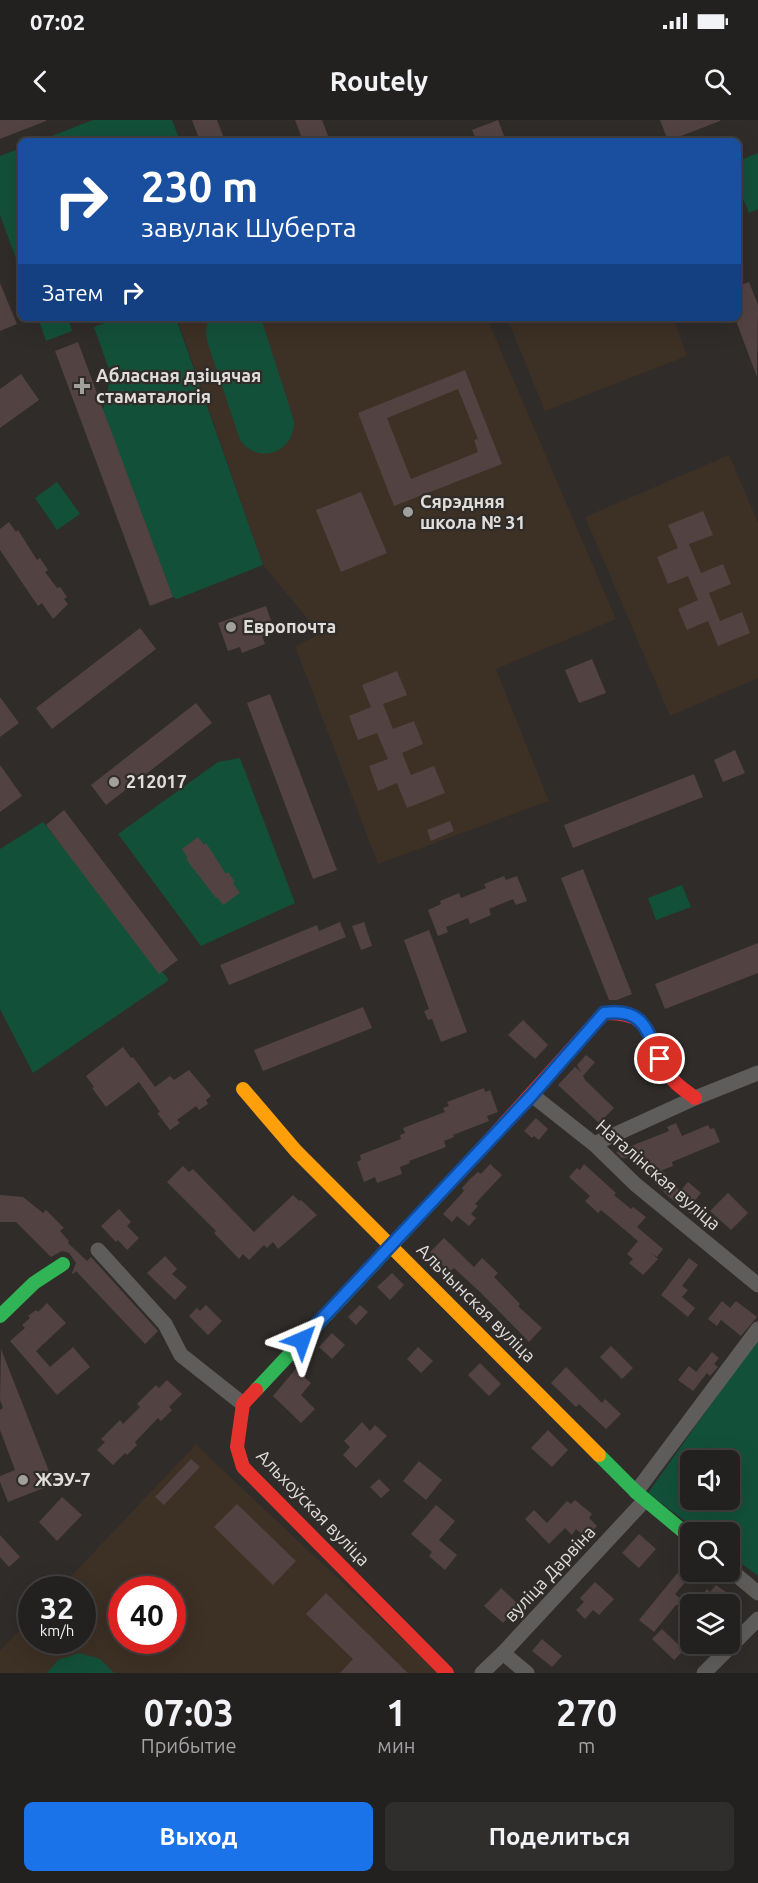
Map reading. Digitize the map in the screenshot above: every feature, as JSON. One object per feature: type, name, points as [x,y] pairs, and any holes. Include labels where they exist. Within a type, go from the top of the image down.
[{"type":"street","points":[[98,1250],[165,1324],[181,1355],[243,1404],[532,1095],[604,1013],[620,1011],[638,1017],[646,1028],[667,1074],[695,1098]]},
{"type":"street","points":[[594,1144],[695,1098],[758,1073]]},
{"type":"street","name":"Альчынская вуліца","points":[[243,1089],[297,1151],[640,1496],[680,1529]]},
{"type":"street","name":"Наталінская вуліца","points":[[532,1095],[594,1144],[635,1184],[758,1285]]},
{"type":"street","points":[[0,1316],[34,1283],[63,1264]]},
{"type":"street","name":"вуліца Дарвіна","points":[[482,1673],[503,1653],[640,1496],[758,1329]]},
{"type":"street","name":"Альхоўская вуліца","points":[[243,1404],[237,1448],[243,1467],[447,1673]]},
{"type":"street","points":[[740,1578],[758,1593]]},
{"type":"street","points":[[704,1673],[758,1618]]},
{"type":"street","points":[[503,1653],[527,1673]]},
{"type":"shaded area","name":"Сярэдняя школа № 31","points":[[178,321],[488,321],[616,619],[496,669],[549,801],[378,864],[295,646],[320,634],[263,565]]},
{"type":"shaded area","points":[[508,321],[674,321],[687,356],[545,411]]},
{"type":"shaded area","points":[[729,455],[758,522],[758,678],[670,716],[585,517]]},
{"type":"shaded area","points":[[196,1444],[439,1673],[0,1673],[0,1651],[18,1632],[18,1654],[96,1654],[96,1576],[71,1576]]},
{"type":"green space","points":[[93,120],[172,120],[179,138],[47,138]]},
{"type":"green space","points":[[18,149],[18,264],[0,215],[0,156]]},
{"type":"green space","points":[[758,153],[758,209],[749,213],[741,193],[741,160]]},
{"type":"green space","points":[[39,321],[69,321],[72,331],[46,341]]},
{"type":"green space","points":[[109,321],[177,321],[263,565],[177,599],[173,597],[103,410],[111,375],[94,327]]},
{"type":"green space","points":[[208,321],[262,321],[294,421],[289,441],[274,452],[265,454],[256,452],[240,440],[207,341]]},
{"type":"green space","points":[[57,482],[80,514],[57,530],[35,498]]},
{"type":"green space","points":[[240,758],[295,903],[201,946],[118,834],[218,762]]},
{"type":"green space","points":[[43,822],[169,980],[33,1073],[0,1009],[0,849]]},
{"type":"green space","points":[[682,885],[691,907],[656,920],[648,898]]},
{"type":"green space","points":[[758,1338],[758,1576],[740,1562],[740,1522],[686,1522],[648,1493]]},
{"type":"green space","points":[[82,1654],[100,1659],[114,1673],[47,1673],[58,1660]]},
{"type":"building","points":[[0,120],[46,120],[46,121],[0,139]]},
{"type":"building","points":[[192,120],[217,120],[224,138],[199,138]]},
{"type":"building","points":[[295,120],[322,120],[329,138],[302,138]]},
{"type":"building","points":[[498,120],[505,138],[476,138],[472,130]]},
{"type":"building","points":[[660,120],[720,120],[676,138],[667,138]]},
{"type":"building","points":[[749,282],[758,305],[757,377],[736,321],[741,321],[741,285]]},
{"type":"building","points":[[0,283],[17,324],[0,331]]},
{"type":"building","points":[[78,342],[173,597],[150,606],[55,351]]},
{"type":"building","points":[[465,370],[502,464],[394,506],[358,413]],"holes":[[[458,389],[478,439],[474,440],[478,452],[411,479],[387,418]]]},
{"type":"building","points":[[21,374],[39,400],[0,428],[0,389]]},
{"type":"building","points":[[361,492],[387,553],[341,572],[316,510]]},
{"type":"building","points":[[703,511],[713,535],[689,544],[701,573],[723,564],[731,584],[709,593],[720,621],[742,612],[750,633],[718,646],[708,621],[687,630],[678,609],[698,600],[688,576],[668,584],[657,557],[678,548],[668,525]]},
{"type":"building","points":[[9,522],[16,532],[18,530],[37,560],[40,558],[48,570],[45,572],[67,597],[64,599],[68,604],[53,619],[42,603],[38,606],[0,550],[0,529]]},
{"type":"building","points":[[266,606],[275,632],[262,636],[265,644],[242,653],[240,647],[228,651],[218,623]]},
{"type":"building","points":[[140,628],[156,649],[52,729],[36,708]]},
{"type":"building","points":[[592,659],[606,693],[579,703],[565,670]]},
{"type":"building","points":[[397,671],[407,695],[383,704],[393,729],[414,721],[423,744],[402,753],[411,775],[434,766],[445,793],[407,808],[397,783],[378,791],[369,766],[388,759],[377,733],[358,740],[349,716],[371,707],[362,685]]},
{"type":"building","points":[[270,694],[337,870],[313,879],[247,703]]},
{"type":"building","points":[[0,697],[19,723],[0,737]]},
{"type":"building","points":[[196,703],[212,723],[106,805],[91,785]]},
{"type":"building","points":[[735,750],[745,773],[723,782],[714,760]]},
{"type":"building","points":[[0,765],[22,796],[0,812]]},
{"type":"building","points":[[694,774],[703,797],[573,848],[564,825]]},
{"type":"building","points":[[64,810],[178,960],[159,974],[46,825]]},
{"type":"building","points":[[450,821],[454,831],[431,841],[427,830]]},
{"type":"building","points":[[198,837],[204,845],[206,843],[226,874],[228,872],[240,893],[223,905],[186,859],[188,858],[182,849]]},
{"type":"building","points":[[583,869],[632,994],[617,1000],[609,1000],[561,878]]},
{"type":"building","points":[[504,876],[506,880],[517,876],[527,901],[516,905],[513,899],[489,909],[491,915],[470,924],[468,918],[446,927],[448,932],[438,936],[428,910],[441,904],[440,901],[459,893],[461,898],[486,888],[484,884]]},
{"type":"building","points":[[340,922],[346,937],[229,985],[220,965],[317,925],[319,931]]},
{"type":"building","points":[[364,922],[372,946],[361,950],[352,926]]},
{"type":"building","points":[[429,930],[467,1032],[441,1042],[432,1019],[428,1020],[424,1011],[429,1009],[404,940]]},
{"type":"building","points":[[758,943],[758,973],[665,1009],[655,984]]},
{"type":"building","points":[[363,1007],[372,1028],[263,1071],[254,1050]]},
{"type":"building","points":[[523,1020],[548,1045],[535,1059],[508,1035]]},
{"type":"building","points":[[123,1047],[155,1087],[170,1076],[174,1080],[189,1070],[211,1096],[206,1100],[208,1104],[199,1110],[196,1106],[177,1120],[180,1123],[170,1130],[139,1082],[106,1107],[86,1076]]},
{"type":"building","points":[[586,1055],[595,1062],[583,1076],[585,1080],[614,1108],[599,1123],[558,1085],[575,1067],[581,1072],[577,1065]]},
{"type":"building","points":[[484,1088],[485,1092],[490,1090],[498,1112],[487,1116],[489,1121],[453,1135],[454,1137],[444,1141],[446,1147],[409,1161],[410,1163],[400,1167],[402,1174],[377,1183],[375,1177],[364,1182],[357,1162],[361,1160],[360,1155],[401,1139],[400,1135],[405,1133],[403,1128],[445,1112],[443,1108],[449,1106],[447,1102]]},
{"type":"building","points":[[536,1118],[548,1129],[539,1140],[534,1136],[532,1138],[524,1131]]},
{"type":"building","points":[[676,1123],[682,1136],[708,1125],[710,1129],[714,1128],[720,1142],[672,1162],[673,1166],[662,1170],[680,1191],[688,1182],[701,1193],[692,1204],[689,1202],[695,1209],[691,1214],[654,1182],[644,1156],[622,1158],[616,1152],[669,1131],[667,1127]]},
{"type":"building","points":[[490,1164],[502,1175],[475,1204],[478,1206],[471,1214],[476,1218],[469,1226],[457,1216],[452,1222],[443,1214],[464,1191],[462,1188],[470,1179],[478,1172],[481,1174]]},
{"type":"building","points":[[584,1164],[616,1193],[614,1195],[631,1209],[633,1207],[646,1217],[637,1227],[663,1249],[657,1257],[650,1252],[658,1259],[643,1275],[629,1263],[633,1259],[627,1254],[638,1241],[601,1210],[598,1213],[585,1201],[590,1196],[569,1177],[577,1168],[580,1170]]},
{"type":"building","points":[[183,1166],[189,1172],[193,1169],[254,1232],[293,1195],[317,1215],[278,1249],[273,1242],[267,1248],[264,1245],[249,1260],[243,1254],[239,1259],[214,1233],[216,1231],[167,1182]]},
{"type":"building","points":[[728,1193],[748,1213],[731,1230],[710,1211]]},
{"type":"building","points":[[0,1195],[23,1197],[43,1213],[46,1210],[64,1228],[60,1231],[69,1241],[68,1243],[87,1261],[91,1257],[158,1331],[145,1344],[76,1271],[72,1273],[76,1263],[69,1253],[62,1251],[51,1257],[16,1222],[0,1222]]},
{"type":"building","points":[[119,1209],[131,1222],[127,1226],[139,1238],[127,1250],[101,1226]]},
{"type":"building","points":[[444,1238],[474,1267],[482,1258],[498,1273],[494,1277],[520,1304],[518,1306],[542,1328],[529,1342],[454,1268],[449,1272],[430,1252]]},
{"type":"building","points":[[165,1256],[177,1269],[172,1274],[187,1287],[175,1300],[147,1273]]},
{"type":"building","points":[[689,1258],[698,1265],[682,1286],[688,1290],[682,1297],[695,1308],[688,1317],[661,1295]]},
{"type":"building","points":[[392,1273],[404,1285],[390,1300],[377,1287]]},
{"type":"building","points":[[722,1301],[730,1308],[736,1301],[757,1317],[741,1336],[721,1320],[717,1326],[708,1319]]},
{"type":"building","points":[[47,1303],[66,1323],[36,1351],[50,1367],[73,1347],[90,1367],[57,1395],[10,1341],[25,1328],[22,1325],[30,1318],[28,1316],[36,1310],[38,1312]]},
{"type":"building","points":[[206,1305],[222,1321],[208,1335],[189,1316],[197,1308],[200,1311]]},
{"type":"building","points":[[360,1305],[368,1312],[356,1325],[348,1317]]},
{"type":"building","points":[[332,1333],[345,1345],[332,1359],[319,1347]]},
{"type":"building","points":[[611,1346],[633,1368],[622,1379],[600,1357]]},
{"type":"building","points":[[418,1347],[433,1361],[421,1373],[407,1359]]},
{"type":"building","points":[[1,1349],[54,1484],[8,1502],[0,1476],[15,1470],[0,1430],[0,1410],[3,1408],[0,1400]]},
{"type":"building","points":[[712,1352],[719,1358],[714,1364],[718,1367],[710,1376],[707,1373],[693,1391],[678,1380],[689,1366],[696,1372]]},
{"type":"building","points":[[480,1363],[501,1384],[489,1396],[468,1375]]},
{"type":"building","points":[[300,1364],[308,1371],[303,1376],[311,1383],[301,1395],[315,1409],[301,1423],[273,1396]]},
{"type":"building","points":[[566,1367],[602,1403],[605,1399],[621,1414],[606,1429],[579,1404],[576,1407],[551,1383]]},
{"type":"building","points":[[167,1380],[182,1394],[169,1407],[172,1410],[161,1421],[158,1418],[135,1442],[137,1445],[113,1465],[97,1450],[105,1442],[101,1439],[120,1420],[123,1424],[140,1407],[137,1404],[156,1385],[159,1388]]},
{"type":"building","points":[[362,1422],[370,1431],[375,1425],[387,1436],[356,1468],[343,1455],[350,1447],[344,1441]]},
{"type":"building","points":[[548,1430],[568,1450],[552,1467],[531,1448]]},
{"type":"building","points":[[191,1459],[200,1467],[164,1505],[155,1497]]},
{"type":"building","points":[[419,1461],[442,1480],[426,1500],[403,1481]]},
{"type":"building","points":[[379,1479],[390,1490],[381,1498],[370,1487]]},
{"type":"building","points":[[62,1497],[82,1515],[57,1541],[39,1522]]},
{"type":"building","points":[[575,1500],[592,1514],[589,1518],[597,1526],[586,1538],[576,1529],[572,1535],[565,1528],[549,1544],[525,1519],[534,1510],[547,1523],[567,1501],[571,1504]]},
{"type":"building","points":[[237,1504],[296,1561],[273,1585],[214,1527]]},
{"type":"building","points":[[436,1505],[455,1521],[439,1540],[457,1555],[445,1570],[429,1556],[432,1552],[411,1534]]},
{"type":"building","points":[[639,1534],[656,1549],[639,1568],[622,1553]]},
{"type":"building","points":[[0,1535],[20,1557],[9,1567],[0,1557]]},
{"type":"building","points":[[680,1570],[680,1582],[686,1582],[675,1594],[680,1598],[680,1605],[676,1605],[654,1632],[639,1620]]},
{"type":"building","points":[[595,1582],[614,1599],[599,1615],[593,1610],[585,1619],[576,1610],[584,1602],[580,1598]]},
{"type":"building","points":[[716,1585],[729,1594],[703,1594],[707,1589],[710,1592]]},
{"type":"building","points":[[501,1588],[519,1605],[503,1623],[484,1606]]},
{"type":"building","points":[[326,1593],[408,1673],[340,1673],[353,1659],[306,1614]]},
{"type":"building","points":[[662,1629],[680,1646],[680,1654],[674,1660],[652,1639]]},
{"type":"building","points":[[542,1639],[562,1656],[552,1667],[532,1651]]},
{"type":"traffic: fast","points":[[256,1390],[474,1157]]},
{"type":"traffic: fast","points":[[0,1316],[34,1283],[63,1264]]},
{"type":"traffic: fast","points":[[599,1455],[636,1492],[680,1529]]},
{"type":"traffic: slow","points":[[243,1089],[296,1151],[599,1455]]},
{"type":"traffic: jam","points":[[474,1157],[604,1013],[621,1014],[641,1022],[647,1029],[660,1060],[670,1076],[695,1098]]},
{"type":"traffic: jam","points":[[256,1390],[243,1404],[237,1447],[243,1467],[447,1673]]},
{"type":"place","name":"Абласная дзіцячая стаматалогія","points":[[82,386]]},
{"type":"place","name":"Сярэдняя школа № 31","points":[[408,512]]},
{"type":"place","name":"Европочта","points":[[231,627]]},
{"type":"place","name":"212017","points":[[114,782]]},
{"type":"place","name":"ЖЭУ-7","points":[[23,1480]]},
{"type":"route","points":[[302,1340],[532,1095],[604,1013],[620,1011],[638,1017],[646,1028],[660,1059]]}]
